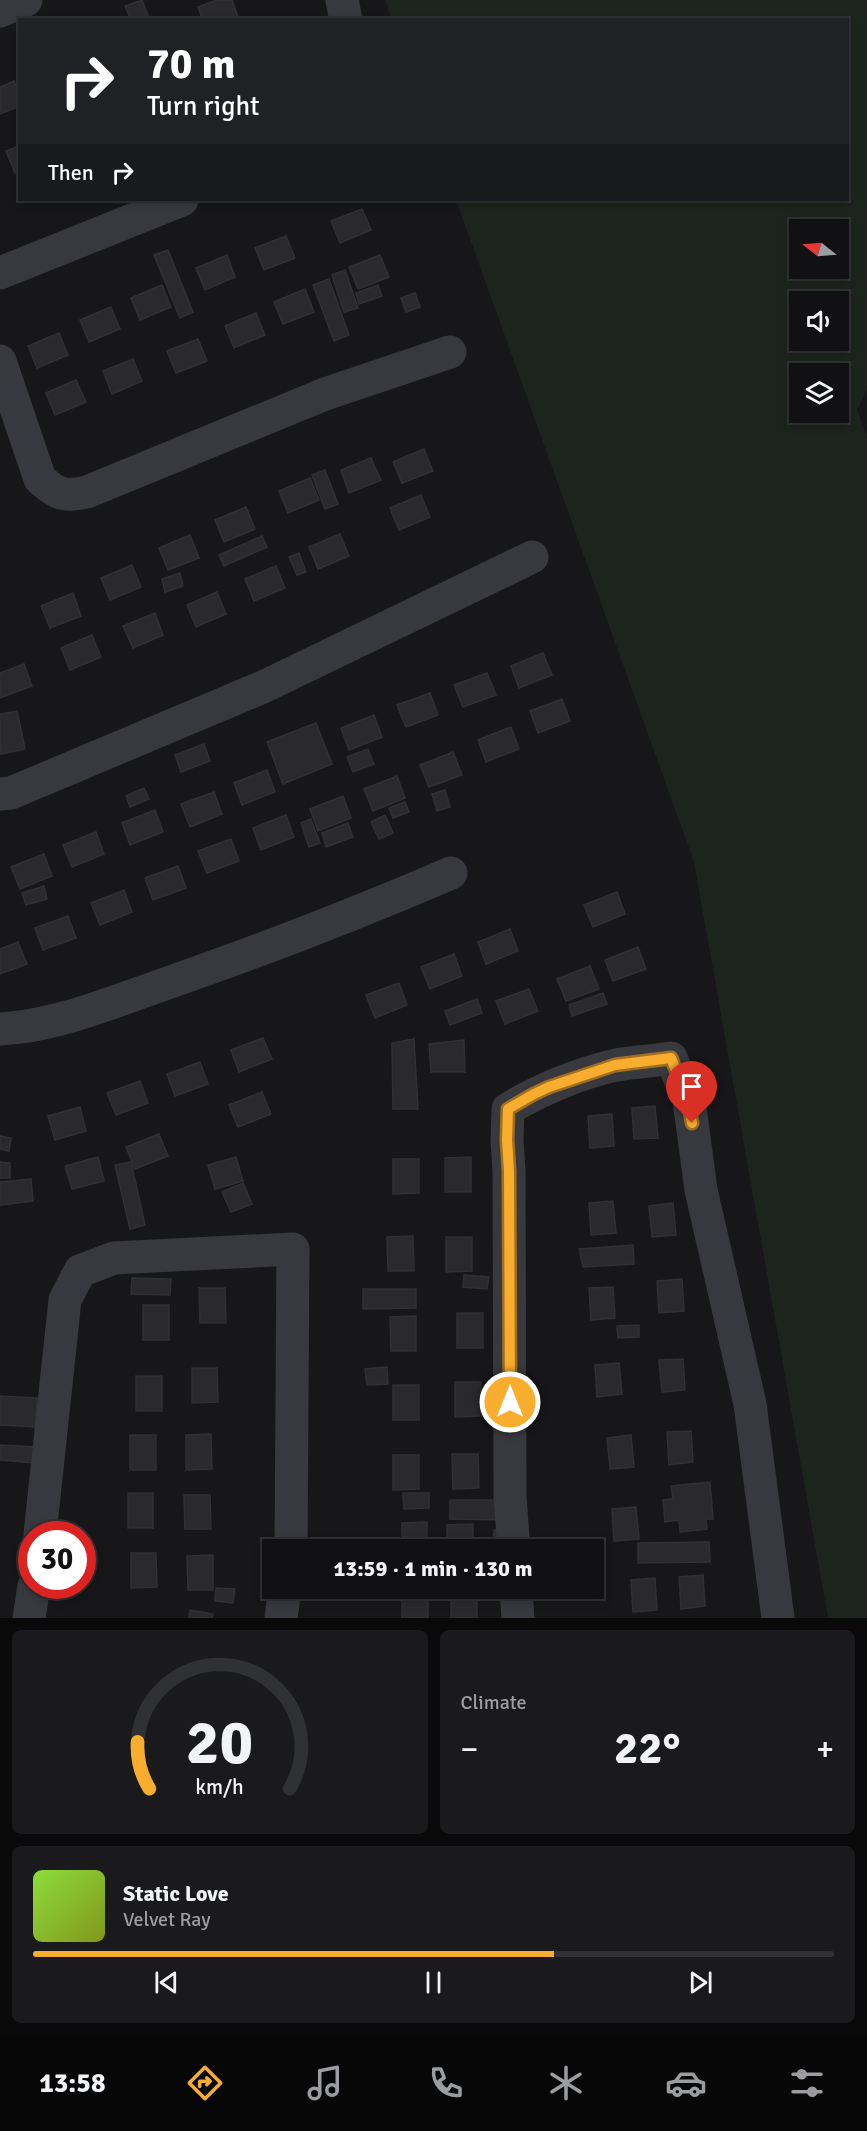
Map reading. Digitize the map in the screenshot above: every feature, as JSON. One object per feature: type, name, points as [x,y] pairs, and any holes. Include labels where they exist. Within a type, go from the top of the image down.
[{"type":"street","points":[[0,11],[26,0]]},
{"type":"street","points":[[342,0],[346,18]]},
{"type":"street","points":[[0,273],[180,201]]},
{"type":"street","points":[[0,361],[40,479],[55,492],[71,496],[87,492],[325,394],[450,352]]},
{"type":"street","points":[[0,794],[11,793],[263,687],[532,556]]},
{"type":"street","points":[[0,1029],[11,1029],[84,1012],[271,947],[451,873]]},
{"type":"street","points":[[513,1539],[510,1497],[508,1109],[549,1087],[615,1065],[671,1058],[688,1100],[701,1190],[750,1404],[778,1618]]},
{"type":"street","points":[[41,1521],[64,1300],[80,1271],[114,1258],[293,1249],[291,1539]]},
{"type":"street","points":[[29,1618],[32,1599]]},
{"type":"street","points":[[281,1618],[284,1599]]},
{"type":"street","points":[[517,1599],[518,1618]]},
{"type":"shaded area","points":[[385,0],[867,0],[867,389],[857,410],[867,435],[867,1618],[828,1618],[694,862],[456,201],[849,201],[849,18],[391,18]]},
{"type":"building","points":[[142,0],[149,18],[130,18],[125,6]]},
{"type":"building","points":[[217,0],[232,0],[238,17],[202,18],[198,7]]},
{"type":"building","points":[[14,81],[18,90],[18,107],[0,114],[0,87]]},
{"type":"building","points":[[18,147],[18,172],[15,173],[6,151]]},
{"type":"building","points":[[362,209],[371,230],[340,243],[331,221]]},
{"type":"building","points":[[286,236],[295,258],[264,270],[255,248]]},
{"type":"building","points":[[168,250],[193,312],[180,318],[154,255]]},
{"type":"building","points":[[227,255],[235,277],[205,290],[196,268]]},
{"type":"building","points":[[380,255],[389,277],[358,289],[349,267]]},
{"type":"building","points":[[345,270],[358,308],[344,312],[332,275]]},
{"type":"building","points":[[329,279],[349,335],[334,341],[313,285]]},
{"type":"building","points":[[162,285],[171,307],[140,320],[131,298]]},
{"type":"building","points":[[378,285],[382,296],[359,304],[356,293]]},
{"type":"building","points":[[305,289],[314,312],[283,324],[274,302]]},
{"type":"building","points":[[415,293],[420,307],[406,312],[401,298]]},
{"type":"building","points":[[111,307],[120,329],[89,342],[80,320]]},
{"type":"building","points":[[256,313],[265,335],[234,348],[225,326]]},
{"type":"building","points":[[59,333],[68,355],[37,368],[28,346]]},
{"type":"building","points":[[198,339],[207,361],[176,373],[167,351]]},
{"type":"building","points":[[133,359],[142,381],[112,394],[103,371]]},
{"type":"building","points":[[76,380],[86,402],[55,415],[46,393]]},
{"type":"building","points":[[424,449],[433,471],[402,483],[393,462]]},
{"type":"building","points":[[371,458],[381,480],[349,493],[341,470]]},
{"type":"building","points":[[325,470],[338,504],[325,509],[312,475]]},
{"type":"building","points":[[310,478],[319,500],[288,513],[279,491]]},
{"type":"building","points":[[421,495],[430,517],[399,530],[390,508]]},
{"type":"building","points":[[246,507],[255,529],[224,542],[215,520]]},
{"type":"building","points":[[340,534],[349,556],[318,569],[309,547]]},
{"type":"building","points":[[190,535],[199,558],[168,570],[159,548]]},
{"type":"building","points":[[262,536],[267,547],[224,566],[219,555]]},
{"type":"building","points":[[299,553],[306,572],[297,575],[289,557]]},
{"type":"building","points":[[132,565],[141,587],[110,600],[101,578]]},
{"type":"building","points":[[276,566],[285,588],[254,601],[245,579]]},
{"type":"building","points":[[180,573],[183,586],[165,592],[162,579]]},
{"type":"building","points":[[217,592],[226,614],[196,627],[187,605]]},
{"type":"building","points":[[73,593],[81,616],[50,628],[41,606]]},
{"type":"building","points":[[155,613],[163,635],[133,648],[123,626]]},
{"type":"building","points":[[92,635],[101,657],[70,670],[61,648]]},
{"type":"building","points":[[543,653],[552,675],[519,688],[511,666]]},
{"type":"building","points":[[24,664],[32,686],[0,698],[0,673]]},
{"type":"building","points":[[487,673],[496,695],[463,707],[454,685]]},
{"type":"building","points":[[430,693],[438,715],[406,727],[397,705]]},
{"type":"building","points":[[562,699],[570,721],[538,733],[530,711]]},
{"type":"building","points":[[17,711],[25,749],[1,754],[0,714]]},
{"type":"building","points":[[374,715],[382,737],[349,750],[341,728]]},
{"type":"building","points":[[316,723],[332,764],[283,784],[267,742]]},
{"type":"building","points":[[511,727],[519,749],[486,762],[478,740]]},
{"type":"building","points":[[204,744],[210,761],[181,772],[175,755]]},
{"type":"building","points":[[368,749],[374,764],[353,772],[347,757]]},
{"type":"building","points":[[453,752],[462,775],[429,787],[420,765]]},
{"type":"building","points":[[267,770],[275,792],[242,805],[234,783]]},
{"type":"building","points":[[397,776],[405,798],[373,811],[364,789]]},
{"type":"building","points":[[144,788],[149,799],[130,807],[126,796]]},
{"type":"building","points":[[445,790],[450,807],[437,811],[432,794]]},
{"type":"building","points":[[214,792],[222,814],[190,827],[181,804]]},
{"type":"building","points":[[343,796],[351,818],[318,831],[310,809]]},
{"type":"building","points":[[405,802],[409,812],[393,818],[389,808]]},
{"type":"building","points":[[155,810],[163,832],[130,845],[122,823]]},
{"type":"building","points":[[286,815],[294,837],[261,850],[253,828]]},
{"type":"building","points":[[385,815],[393,833],[379,839],[371,822]]},
{"type":"building","points":[[311,819],[320,843],[309,847],[301,823]]},
{"type":"building","points":[[348,823],[353,837],[326,847],[322,833]]},
{"type":"building","points":[[96,832],[104,854],[72,867],[63,845]]},
{"type":"building","points":[[231,839],[239,861],[207,873],[198,851]]},
{"type":"building","points":[[44,854],[52,876],[20,889],[11,867]]},
{"type":"building","points":[[178,866],[186,888],[153,900],[145,878]]},
{"type":"building","points":[[44,886],[47,899],[26,905],[22,893]]},
{"type":"building","points":[[124,890],[132,912],[100,925],[91,903]]},
{"type":"building","points":[[617,892],[625,914],[593,927],[584,905]]},
{"type":"building","points":[[68,916],[76,938],[43,950],[35,928]]},
{"type":"building","points":[[510,929],[518,951],[486,964],[478,942]]},
{"type":"building","points":[[18,942],[27,964],[0,974],[0,949]]},
{"type":"building","points":[[638,947],[646,969],[613,981],[605,960]]},
{"type":"building","points":[[454,954],[462,976],[430,989],[421,967]]},
{"type":"building","points":[[590,966],[599,989],[566,1001],[557,979]]},
{"type":"building","points":[[399,983],[407,1005],[375,1018],[366,995]]},
{"type":"building","points":[[529,989],[538,1011],[505,1024],[496,1001]]},
{"type":"building","points":[[603,993],[607,1004],[572,1016],[569,1005]]},
{"type":"building","points":[[477,999],[482,1013],[450,1025],[445,1011]]},
{"type":"building","points":[[263,1038],[272,1059],[239,1072],[231,1050]]},
{"type":"building","points":[[414,1039],[418,1109],[393,1109],[392,1043]]},
{"type":"building","points":[[464,1040],[465,1072],[431,1072],[429,1044]]},
{"type":"building","points":[[200,1062],[208,1084],[175,1096],[167,1074]]},
{"type":"building","points":[[140,1081],[148,1103],[116,1115],[107,1093]]},
{"type":"building","points":[[262,1092],[271,1114],[238,1127],[229,1105]]},
{"type":"building","points":[[655,1106],[658,1138],[634,1139],[632,1108]]},
{"type":"building","points":[[80,1107],[86,1131],[55,1140],[48,1116]]},
{"type":"building","points":[[612,1114],[614,1146],[590,1148],[588,1116]]},
{"type":"building","points":[[159,1134],[168,1156],[135,1169],[126,1147]]},
{"type":"building","points":[[0,1136],[11,1138],[9,1151],[0,1149]]},
{"type":"building","points":[[98,1157],[104,1181],[72,1189],[65,1166]]},
{"type":"building","points":[[236,1157],[243,1181],[215,1189],[208,1165]]},
{"type":"building","points":[[471,1157],[471,1192],[445,1192],[445,1158]]},
{"type":"building","points":[[393,1159],[419,1159],[419,1193],[393,1194]]},
{"type":"building","points":[[0,1162],[10,1163],[10,1178],[0,1178]]},
{"type":"building","points":[[131,1162],[145,1225],[130,1229],[115,1165]]},
{"type":"building","points":[[31,1179],[33,1201],[0,1205],[0,1182]]},
{"type":"building","points":[[243,1183],[252,1204],[231,1212],[222,1192]]},
{"type":"building","points":[[613,1201],[616,1233],[591,1235],[589,1203]]},
{"type":"building","points":[[673,1203],[676,1235],[652,1237],[649,1206]]},
{"type":"building","points":[[413,1236],[414,1271],[388,1271],[387,1237]]},
{"type":"building","points":[[446,1237],[472,1237],[472,1271],[446,1272]]},
{"type":"building","points":[[633,1245],[634,1264],[583,1267],[579,1249]]},
{"type":"building","points":[[464,1275],[489,1277],[487,1289],[463,1287]]},
{"type":"building","points":[[132,1278],[171,1279],[170,1295],[131,1294]]},
{"type":"building","points":[[682,1279],[684,1311],[659,1313],[657,1281]]},
{"type":"building","points":[[613,1287],[615,1318],[591,1320],[589,1288]]},
{"type":"building","points":[[199,1288],[225,1288],[226,1323],[200,1323]]},
{"type":"building","points":[[363,1289],[416,1289],[416,1308],[363,1309]]},
{"type":"building","points":[[143,1305],[169,1305],[169,1340],[143,1340]]},
{"type":"building","points":[[457,1313],[483,1313],[483,1348],[457,1348]]},
{"type":"building","points":[[416,1316],[416,1351],[391,1351],[390,1317]]},
{"type":"building","points":[[639,1325],[639,1337],[618,1338],[617,1326]]},
{"type":"building","points":[[683,1359],[685,1390],[662,1392],[659,1360]]},
{"type":"building","points":[[619,1363],[622,1394],[597,1397],[595,1365]]},
{"type":"building","points":[[387,1367],[388,1384],[367,1385],[365,1369]]},
{"type":"building","points":[[192,1368],[217,1368],[218,1402],[192,1403]]},
{"type":"building","points":[[136,1376],[162,1376],[162,1411],[136,1411]]},
{"type":"building","points":[[455,1382],[481,1382],[481,1416],[455,1417]]},
{"type":"building","points":[[393,1385],[419,1385],[419,1420],[393,1420]]},
{"type":"building","points":[[0,1396],[37,1398],[36,1427],[0,1425]]},
{"type":"building","points":[[691,1431],[693,1462],[669,1465],[667,1432]]},
{"type":"building","points":[[211,1434],[212,1469],[186,1470],[186,1435]]},
{"type":"building","points":[[130,1435],[156,1435],[156,1470],[130,1470]]},
{"type":"building","points":[[631,1435],[634,1467],[610,1469],[607,1438]]},
{"type":"building","points":[[0,1445],[36,1447],[35,1463],[0,1460]]},
{"type":"building","points":[[452,1454],[478,1454],[479,1488],[453,1489]]},
{"type":"building","points":[[393,1455],[419,1455],[419,1489],[393,1490]]},
{"type":"building","points":[[710,1482],[713,1519],[706,1519],[707,1529],[680,1532],[679,1520],[665,1522],[663,1500],[673,1499],[671,1486]]},
{"type":"building","points":[[128,1493],[153,1493],[153,1528],[128,1528]]},
{"type":"building","points":[[403,1493],[429,1493],[429,1508],[404,1509]]},
{"type":"building","points":[[184,1495],[210,1495],[211,1529],[185,1529]]},
{"type":"building","points":[[450,1500],[503,1500],[503,1520],[450,1519]]},
{"type":"building","points":[[636,1507],[639,1539],[614,1541],[612,1509]]},
{"type":"building","points":[[427,1522],[427,1539],[402,1539],[402,1523]]},
{"type":"building","points":[[473,1524],[473,1539],[447,1539],[447,1525]]},
{"type":"building","points":[[494,1530],[510,1530],[510,1539],[494,1539]]},
{"type":"building","points":[[709,1542],[710,1562],[638,1563],[638,1543]]},
{"type":"building","points":[[131,1553],[156,1553],[157,1587],[131,1588]]},
{"type":"building","points":[[213,1555],[213,1590],[188,1590],[187,1556]]},
{"type":"building","points":[[703,1575],[705,1606],[681,1609],[679,1577]]},
{"type":"building","points":[[655,1578],[657,1610],[633,1612],[631,1580]]},
{"type":"building","points":[[216,1588],[235,1589],[233,1603],[215,1601]]},
{"type":"building","points":[[402,1599],[428,1599],[428,1618],[402,1618]]},
{"type":"building","points":[[451,1599],[477,1599],[477,1618],[451,1618]]},
{"type":"building","points":[[190,1610],[213,1614],[212,1618],[189,1618]]},
{"type":"route","points":[[510,1402],[508,1109],[549,1087],[615,1065],[671,1058],[688,1100],[692,1123]]}]
